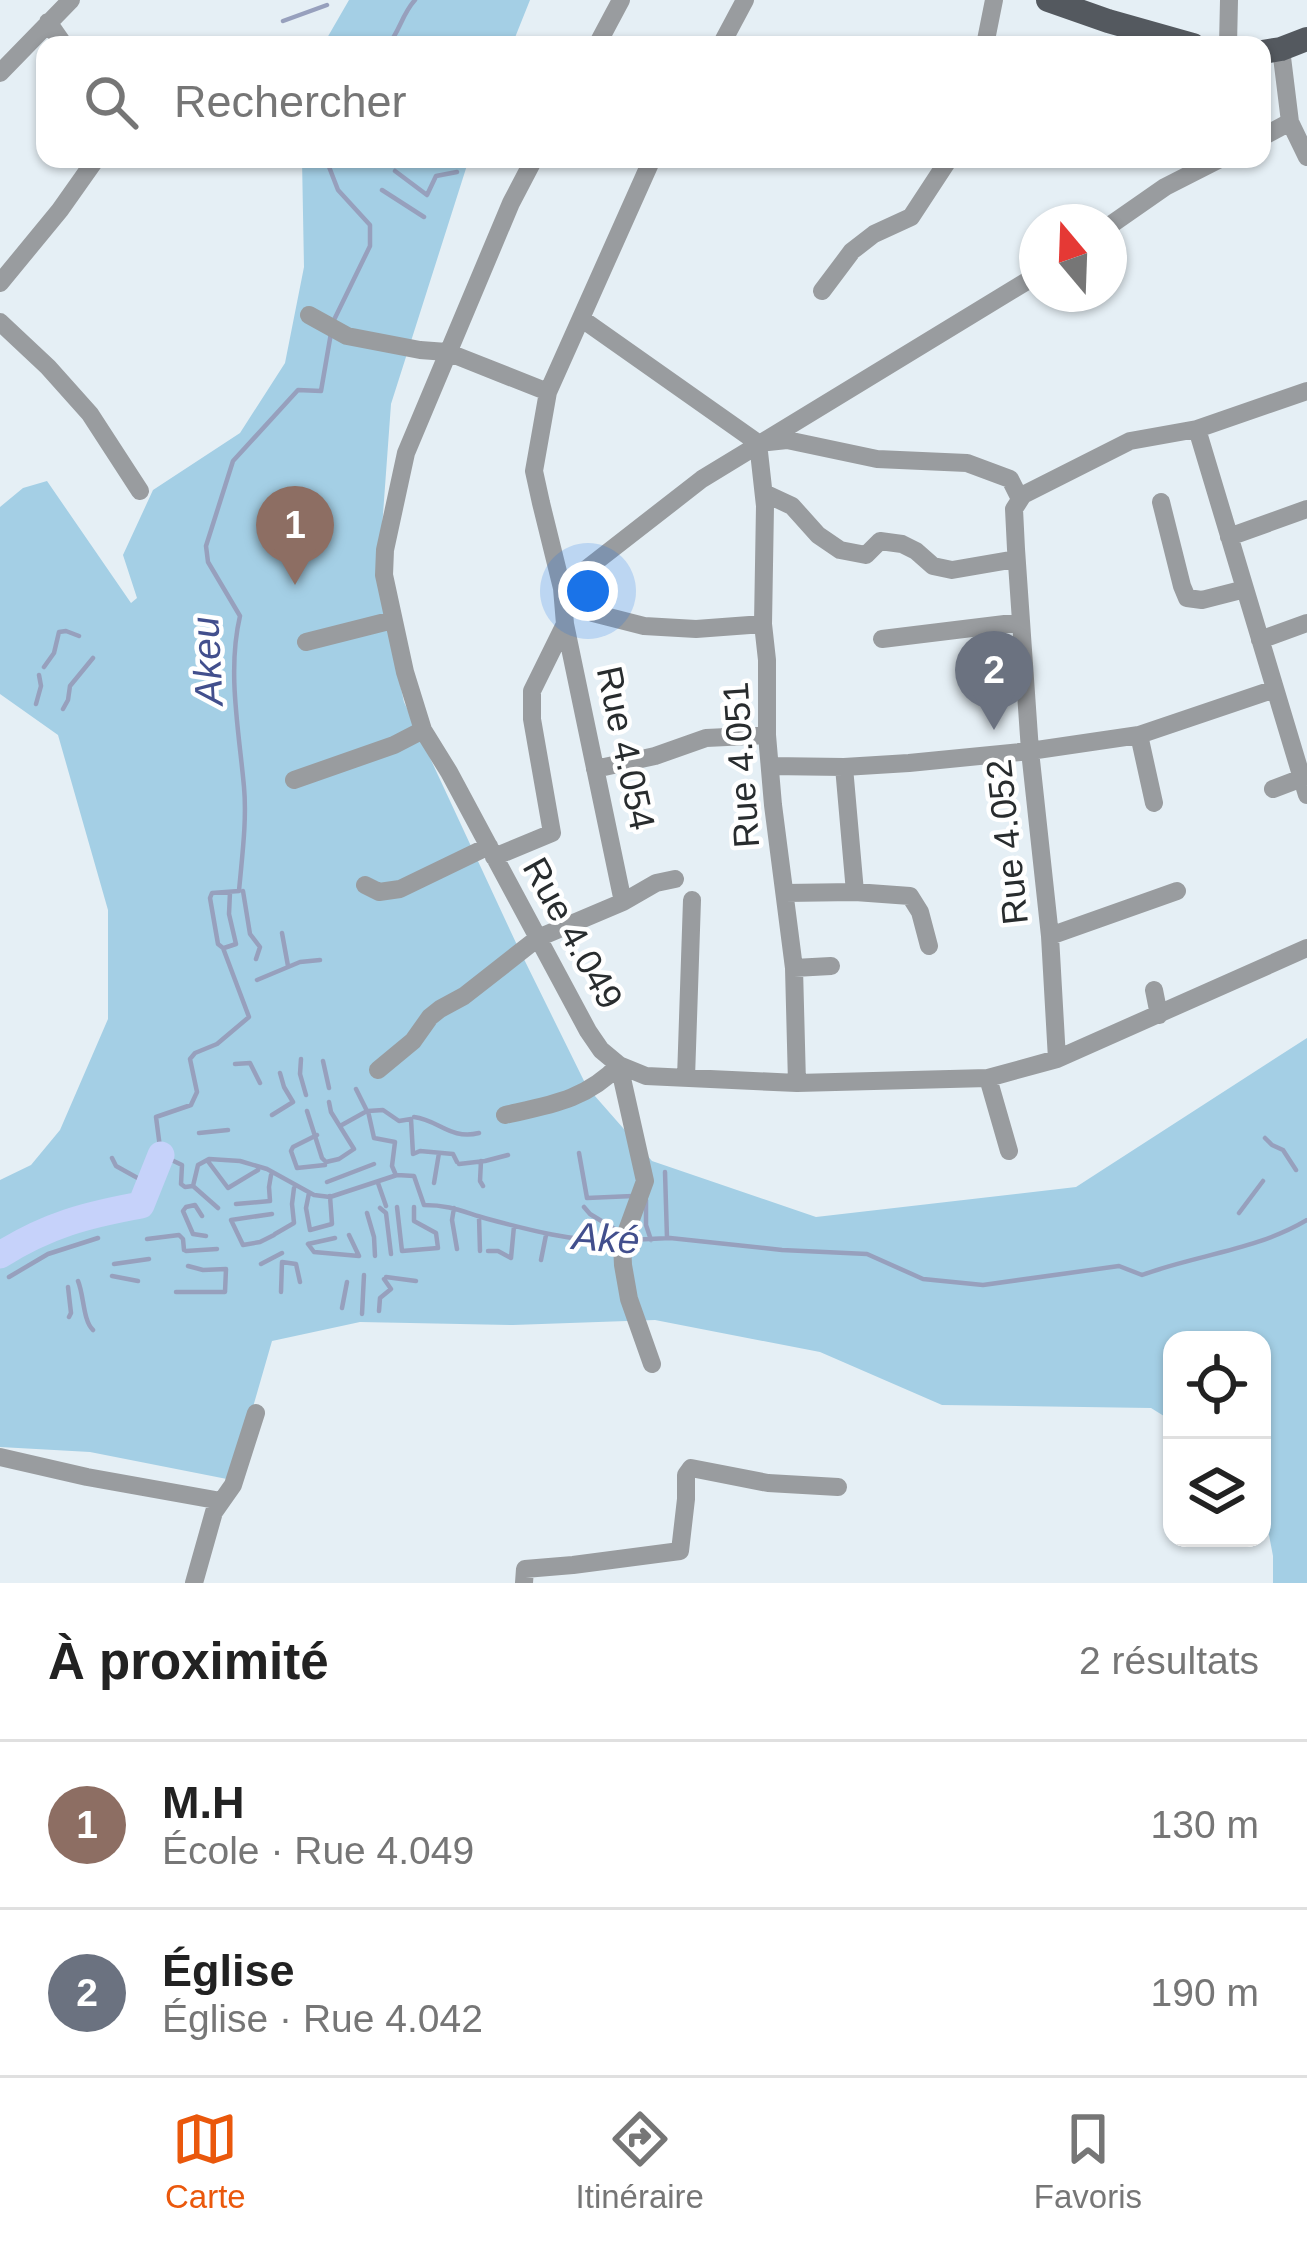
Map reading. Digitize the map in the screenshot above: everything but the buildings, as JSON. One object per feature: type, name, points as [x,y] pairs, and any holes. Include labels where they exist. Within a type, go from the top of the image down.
[{"type":"main road","points":[[1048,0],[1106,11],[1170,36]]},
{"type":"main road","points":[[1272,50],[1307,39]]},
{"type":"street","points":[[0,73],[70,0]]},
{"type":"street","points":[[602,36],[621,0]]},
{"type":"street","points":[[726,36],[745,0]]},
{"type":"street","points":[[987,36],[994,0]]},
{"type":"street","points":[[1228,36],[1229,0]]},
{"type":"street","points":[[48,22],[58,36]]},
{"type":"street","points":[[1272,50],[1291,122],[1307,157]]},
{"type":"street","points":[[1271,132],[1291,122]]},
{"type":"street","points":[[0,283],[90,168]]},
{"type":"street","name":"Rue 4.049","points":[[529,168],[406,453],[384,575],[423,730],[588,1031],[619,1065]]},
{"type":"street","name":"Rue 4.054","points":[[623,902],[565,624],[562,588],[534,471],[548,392],[648,168]]},
{"type":"street","points":[[822,291],[852,251],[874,234],[911,217],[944,168]]},
{"type":"street","points":[[1127,214],[1203,168]]},
{"type":"street","points":[[763,624],[696,629],[644,626],[593,613],[562,588],[702,478],[1019,286]]},
{"type":"street","points":[[309,315],[347,336],[447,352],[548,392]]},
{"type":"street","points":[[582,319],[758,443],[787,440],[877,459],[968,463],[1010,479],[1019,497],[1130,441],[1197,429],[1307,391]]},
{"type":"street","points":[[0,322],[90,414],[140,491]]},
{"type":"street","points":[[1197,429],[1306,790],[1274,789]]},
{"type":"street","name":"Rue 4.051","points":[[758,443],[764,493],[767,735],[794,968],[797,1083]]},
{"type":"street","points":[[764,493],[792,506],[818,535],[840,550],[866,555],[880,542],[902,544],[933,566],[952,570],[1016,559]]},
{"type":"street","name":"Rue 4.052","points":[[1019,497],[1014,509],[1016,559],[1057,1059]]},
{"type":"street","points":[[1161,502],[1187,598],[1202,600],[1245,589]]},
{"type":"street","points":[[1229,537],[1307,509]]},
{"type":"street","points":[[306,642],[393,620]]},
{"type":"street","points":[[882,639],[1021,622]]},
{"type":"street","points":[[1261,640],[1307,623]]},
{"type":"street","points":[[364,885],[388,892],[552,833],[532,719],[532,691],[565,624]]},
{"type":"street","points":[[770,766],[844,767],[1030,751],[1139,735],[1275,688]]},
{"type":"street","points":[[295,780],[394,746],[423,730]]},
{"type":"street","points":[[596,769],[706,738],[767,735]]},
{"type":"street","points":[[1139,735],[1154,803]]},
{"type":"street","points":[[844,767],[855,892]]},
{"type":"street","points":[[378,1070],[413,1041],[440,1009],[464,997],[538,938],[656,883],[675,879]]},
{"type":"street","points":[[1050,936],[1177,891]]},
{"type":"street","points":[[785,893],[910,896],[920,912],[928,946]]},
{"type":"street","points":[[686,1078],[692,900]]},
{"type":"street","points":[[619,1065],[646,1076],[797,1083],[988,1078],[1057,1059],[1307,948]]},
{"type":"street","points":[[794,968],[831,966]]},
{"type":"street","points":[[1154,990],[1160,1016]]},
{"type":"street","points":[[505,1115],[575,1097],[594,1088],[619,1065]]},
{"type":"street","points":[[619,1065],[645,1181],[622,1244],[623,1264],[629,1299],[652,1364]]},
{"type":"street","points":[[988,1078],[1009,1151]]},
{"type":"street","points":[[194,1583],[214,1512],[233,1485],[256,1413]]},
{"type":"street","points":[[0,1456],[221,1502]]},
{"type":"street","points":[[524,1583],[525,1569],[680,1551],[686,1475],[692,1468],[769,1483],[838,1487]]},
{"type":"shaded area","points":[[349,0],[530,0],[516,36],[328,36]]},
{"type":"shaded area","points":[[302,168],[466,168],[391,404],[378,583],[404,702],[517,945],[587,1087],[652,1161],[816,1217],[1076,1187],[1307,1038],[1307,1583],[1273,1583],[1271,1331],[1163,1331],[1163,1415],[1151,1408],[942,1405],[820,1352],[655,1320],[513,1325],[360,1322],[272,1341],[232,1480],[90,1452],[0,1447],[0,1180],[31,1165],[60,1130],[108,1019],[108,910],[58,735],[0,694],[0,507],[23,488],[47,481],[131,603],[137,598],[123,555],[153,490],[240,433],[285,363],[304,267]]},
{"type":"waterway","name":"Akeu","points":[[394,36],[415,0]]},
{"type":"waterway","points":[[283,21],[327,5]]},
{"type":"waterway","name":"Akeu","points":[[329,168],[338,190],[370,225],[370,246],[333,322]]},
{"type":"waterway","points":[[395,171],[427,195],[436,176],[457,172]]},
{"type":"waterway","points":[[382,190],[424,217]]},
{"type":"waterway","name":"Akeu","points":[[331,333],[321,391],[298,390],[233,461],[206,546],[208,562],[240,616],[234,680],[245,800],[239,891],[212,893],[210,898],[218,944],[249,1017],[190,1059],[197,1092],[191,1105],[156,1117],[161,1155],[182,1165],[185,1187],[193,1186],[198,1165],[209,1159],[267,1169],[314,1195],[330,1197],[397,1175],[414,1176],[424,1205],[552,1234],[618,1241]]},
{"type":"waterway","points":[[44,667],[54,653],[59,632],[79,636]]},
{"type":"waterway","points":[[63,709],[70,686],[93,658]]},
{"type":"waterway","points":[[36,704],[39,675]]},
{"type":"waterway","points":[[243,891],[250,934],[260,947],[256,959]]},
{"type":"waterway","points":[[224,948],[236,944],[230,892]]},
{"type":"waterway","points":[[282,933],[288,966]]},
{"type":"waterway","points":[[257,980],[300,962],[320,960]]},
{"type":"waterway","points":[[301,1059],[306,1095]]},
{"type":"waterway","points":[[323,1061],[329,1088]]},
{"type":"waterway","points":[[235,1064],[250,1063],[260,1083]]},
{"type":"waterway","points":[[272,1115],[293,1102],[280,1073]]},
{"type":"waterway","points":[[340,1126],[367,1111],[356,1089]]},
{"type":"waterway","points":[[307,1111],[322,1158],[326,1162],[339,1159],[354,1149],[329,1102]]},
{"type":"waterway","points":[[395,1173],[395,1142],[374,1138],[368,1111],[383,1110],[399,1121],[411,1119],[413,1154],[453,1154],[457,1162]]},
{"type":"waterway","points":[[414,1117],[460,1134],[479,1133]]},
{"type":"waterway","points":[[199,1133],[228,1130]]},
{"type":"waterway","points":[[317,1135],[291,1151],[297,1168],[325,1165]]},
{"type":"waterway","points":[[1265,1138],[1283,1150],[1296,1170]]},
{"type":"waterway","points":[[434,1183],[439,1153]]},
{"type":"waterway","points":[[579,1153],[587,1198],[633,1196]]},
{"type":"waterway","name":"Aké","points":[[0,1255],[68,1222],[141,1205],[161,1155]]},
{"type":"waterway","points":[[459,1164],[508,1155]]},
{"type":"waterway","points":[[112,1158],[116,1166],[143,1181]]},
{"type":"waterway","points":[[207,1160],[228,1188],[258,1170]]},
{"type":"waterway","points":[[481,1161],[483,1186]]},
{"type":"waterway","points":[[327,1182],[374,1164]]},
{"type":"waterway","points":[[665,1172],[667,1238]]},
{"type":"waterway","points":[[236,1204],[270,1201],[271,1175]]},
{"type":"waterway","points":[[1239,1213],[1263,1181]]},
{"type":"waterway","points":[[378,1183],[386,1206]]},
{"type":"waterway","points":[[193,1186],[218,1208]]},
{"type":"waterway","points":[[275,1234],[294,1223],[294,1188]]},
{"type":"waterway","points":[[309,1193],[310,1230],[332,1224],[330,1196]]},
{"type":"waterway","points":[[646,1200],[651,1240]]},
{"type":"waterway","points":[[202,1216],[195,1205],[183,1211],[193,1234],[206,1236]]},
{"type":"waterway","points":[[397,1207],[402,1251],[438,1248],[436,1233],[414,1221],[414,1207]]},
{"type":"waterway","points":[[584,1207],[618,1231]]},
{"type":"waterway","points":[[380,1208],[386,1213],[391,1254]]},
{"type":"waterway","points":[[454,1208],[457,1249]]},
{"type":"waterway","points":[[367,1213],[375,1256]]},
{"type":"waterway","points":[[272,1214],[231,1220],[243,1245],[274,1235]]},
{"type":"waterway","points":[[479,1217],[480,1251]]},
{"type":"waterway","name":"Aké","points":[[629,1240],[670,1238],[867,1254],[923,1279],[983,1285],[1119,1266],[1142,1275],[1268,1238],[1307,1220]]},
{"type":"waterway","points":[[488,1251],[511,1258],[514,1226]]},
{"type":"waterway","points":[[147,1239],[179,1235],[184,1250]]},
{"type":"waterway","points":[[349,1235],[359,1256]]},
{"type":"waterway","points":[[541,1260],[546,1235]]},
{"type":"waterway","points":[[9,1277],[48,1254],[98,1238]]},
{"type":"waterway","points":[[308,1244],[335,1238]]},
{"type":"waterway","points":[[308,1244],[314,1252],[359,1256]]},
{"type":"waterway","points":[[186,1251],[217,1249]]},
{"type":"waterway","points":[[261,1264],[282,1253]]},
{"type":"waterway","points":[[114,1264],[149,1259]]},
{"type":"waterway","points":[[281,1292],[282,1262],[296,1264],[300,1282]]},
{"type":"waterway","points":[[176,1292],[225,1292],[226,1269],[188,1266]]},
{"type":"waterway","points":[[362,1314],[364,1275]]},
{"type":"waterway","points":[[112,1276],[138,1281]]},
{"type":"waterway","points":[[386,1277],[416,1281]]},
{"type":"waterway","points":[[379,1311],[380,1298],[391,1289],[384,1279]]},
{"type":"waterway","points":[[78,1281],[93,1330]]},
{"type":"waterway","points":[[342,1308],[347,1282]]},
{"type":"waterway","points":[[68,1287],[69,1317]]},
{"type":"place","name":"M.H","points":[[295,585]]},
{"type":"place","name":"Église","points":[[994,730]]}]
